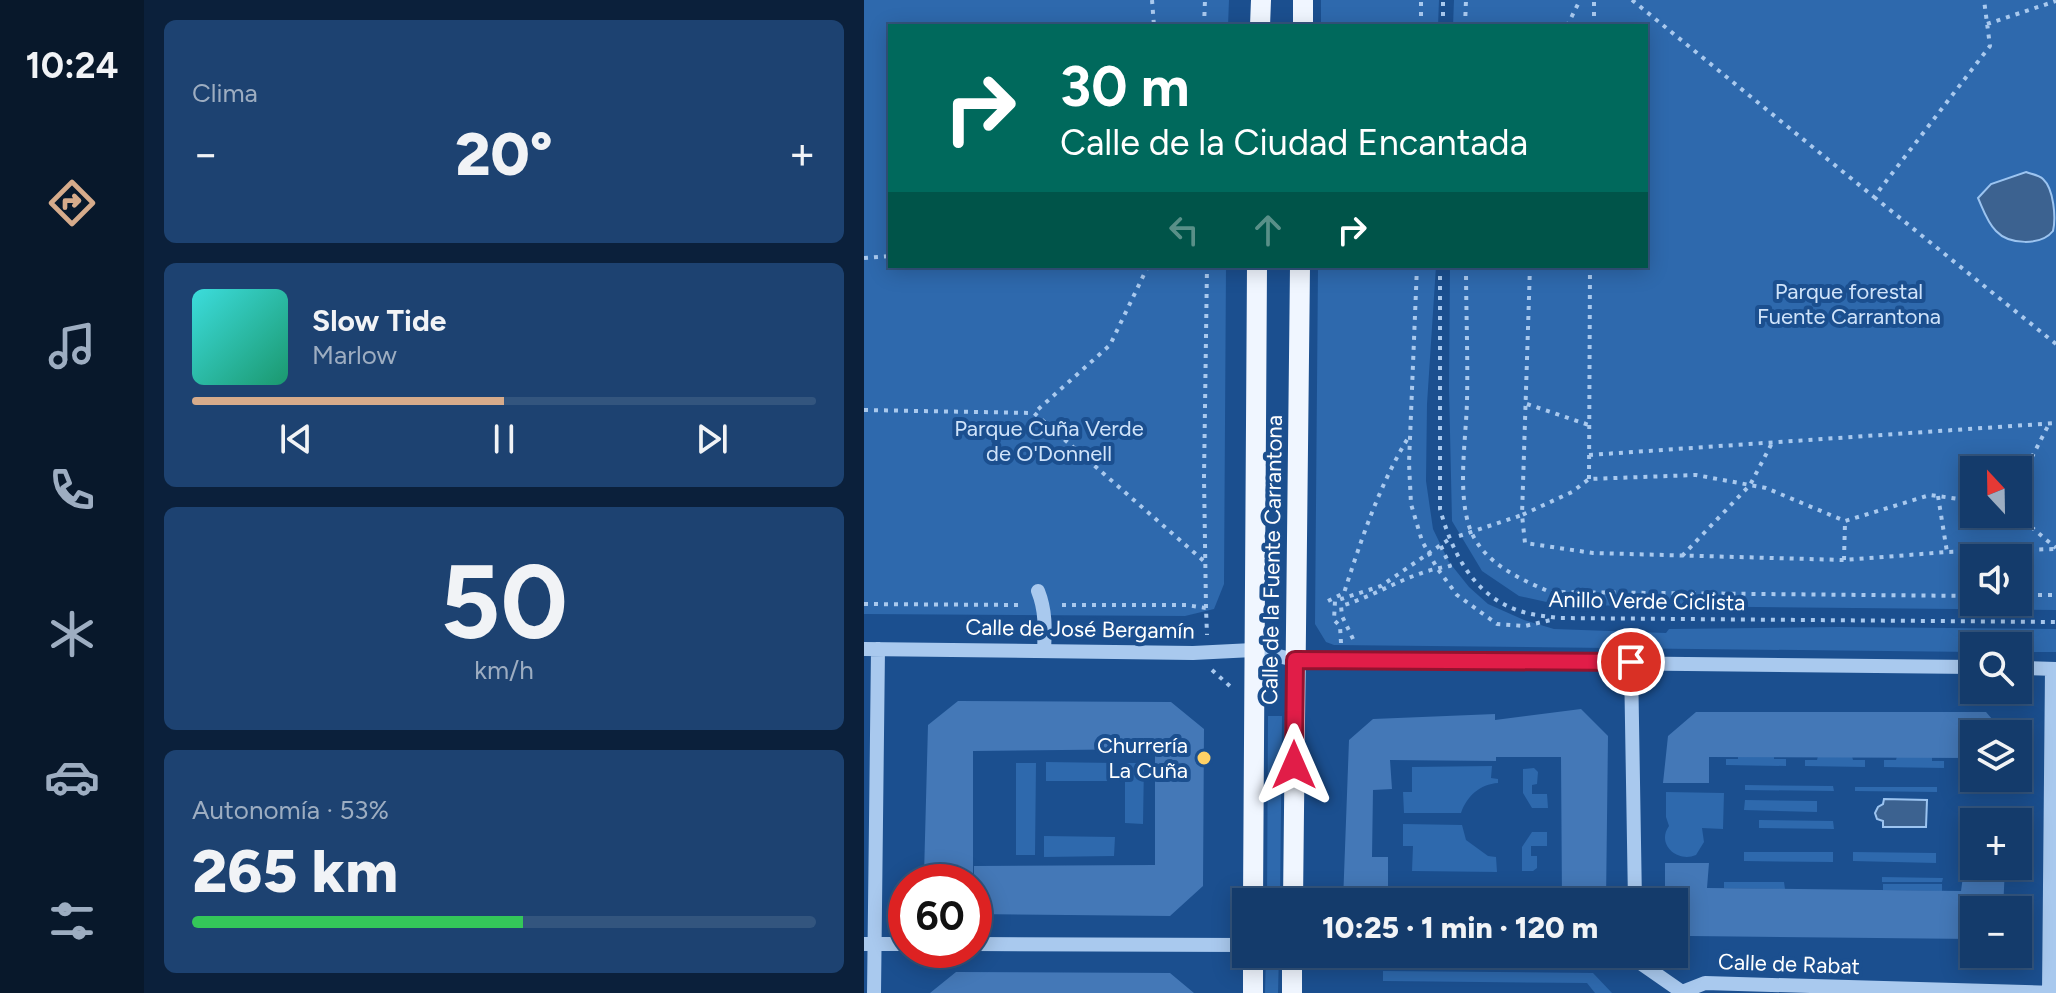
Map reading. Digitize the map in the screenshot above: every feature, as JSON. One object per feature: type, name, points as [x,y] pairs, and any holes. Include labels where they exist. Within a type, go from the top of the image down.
[{"type":"main road","points":[[1260,24],[1261,0]]},
{"type":"main road","points":[[1303,0],[1303,24]]},
{"type":"main road","name":"Calle de la Fuente Carrantona","points":[[1253,888],[1257,268]]},
{"type":"main road","name":"Calle de la Fuente Carrantona","points":[[1293,888],[1300,268]]},
{"type":"main road","points":[[1253,968],[1253,993]]},
{"type":"main road","points":[[1292,968],[1292,993]]},
{"type":"street","points":[[1038,591],[1044,605],[1044,651]]},
{"type":"street","name":"Calle de José Bergamín","points":[[871,649],[1193,653],[1253,650],[1295,660],[1960,667]]},
{"type":"street","points":[[871,649],[869,944],[874,993]]},
{"type":"street","points":[[1631,662],[1635,888]]},
{"type":"street","points":[[2032,668],[2054,669],[2049,993]]},
{"type":"street","points":[[992,944],[1232,945]]},
{"type":"street","name":"Calle de Rabat","points":[[1650,968],[1682,993],[1705,983],[2056,993]]},
{"type":"path","points":[[1152,0],[1154,24]]},
{"type":"path","points":[[1204,24],[1205,0]]},
{"type":"path","points":[[1421,0],[1421,24]]},
{"type":"path","points":[[1443,0],[1443,24]]},
{"type":"path","points":[[1465,24],[1466,0]]},
{"type":"path","points":[[1568,24],[1580,0]]},
{"type":"path","points":[[1594,0],[1594,24]]},
{"type":"path","points":[[1632,0],[2056,344]]},
{"type":"path","points":[[1874,197],[1990,46],[1984,0]]},
{"type":"path","points":[[1987,24],[2056,1]]},
{"type":"path","points":[[864,258],[888,256]]},
{"type":"path","points":[[1034,413],[1110,345],[1147,268]]},
{"type":"path","points":[[1206,608],[1207,268]]},
{"type":"path","points":[[1417,268],[1410,435],[1411,504],[1428,554],[1457,595],[1497,624],[1525,626],[1558,618]]},
{"type":"path","name":"Anillo Verde Ciclista","points":[[1440,268],[1440,509],[1448,540],[1463,568],[1496,599],[1519,611],[1558,618],[2056,622]]},
{"type":"path","points":[[1466,268],[1464,501],[1471,531],[1499,565],[1513,576],[1550,592],[1960,596]]},
{"type":"path","points":[[1530,268],[1522,515],[1525,543],[1593,553],[1844,560],[1947,552],[2056,549]]},
{"type":"path","points":[[1589,479],[1590,268]]},
{"type":"path","points":[[1527,404],[1589,425]]},
{"type":"path","points":[[864,410],[1034,413],[1205,562]]},
{"type":"path","points":[[1589,455],[2056,423]]},
{"type":"path","points":[[2032,457],[2049,424]]},
{"type":"path","points":[[1328,601],[1344,593],[1394,462],[1410,435]]},
{"type":"path","points":[[1682,556],[1750,485],[1773,442]]},
{"type":"path","points":[[1459,536],[1522,515],[1572,492],[1589,479],[1696,475],[1766,488],[1845,521],[1930,495],[1960,499]]},
{"type":"path","points":[[1938,496],[1947,552]]},
{"type":"path","points":[[1844,560],[1845,521]]},
{"type":"path","points":[[2032,528],[2056,549]]},
{"type":"path","points":[[1341,643],[1340,626],[1334,620],[1335,601],[1381,586],[1448,540]]},
{"type":"path","points":[[1353,639],[1342,616],[1341,606],[1389,588],[1409,575],[1450,566],[1440,544]]},
{"type":"path","points":[[2032,595],[2056,595]]},
{"type":"path","points":[[1208,666],[1226,680],[1236,695]]},
{"type":"green space","name":"Parque Cuña Verde de O'Donnell","points":[[864,0],[1229,0],[1228,24],[888,24],[888,268],[1226,268],[1224,584],[1214,609],[1185,616],[864,614]]},
{"type":"green space","points":[[1321,0],[1439,0],[1438,24],[1321,24]]},
{"type":"green space","name":"Parque forestal Fuente Carrantona","points":[[1454,0],[2056,0],[2056,610],[2032,610],[2032,544],[1960,544],[1960,609],[1560,605],[1519,596],[1482,571],[1452,521],[1450,268],[1648,268],[1648,24],[1453,24]]},
{"type":"green space","points":[[1318,268],[1436,268],[1427,404],[1426,481],[1433,529],[1449,562],[1488,604],[1554,629],[1666,633],[1669,629],[1839,627],[2056,629],[2056,652],[2032,652],[2032,632],[1960,632],[1960,652],[1334,645],[1326,642],[1315,624]]},
{"type":"green space","points":[[1268,716],[1282,716],[1280,888],[1267,888]]},
{"type":"green space","points":[[1738,755],[1774,755],[1774,759],[1786,759],[1786,766],[1726,765],[1726,759],[1738,759]]},
{"type":"green space","points":[[1818,756],[1852,756],[1853,760],[1865,760],[1865,767],[1805,766],[1805,760],[1817,760]]},
{"type":"green space","points":[[1897,756],[1932,757],[1932,761],[1944,761],[1944,768],[1884,767],[1884,760],[1896,760]]},
{"type":"green space","points":[[1046,762],[1116,763],[1116,781],[1046,781]]},
{"type":"green space","points":[[1016,763],[1036,763],[1035,855],[1016,855]]},
{"type":"green space","points":[[1125,763],[1144,763],[1143,824],[1125,823]]},
{"type":"green space","points":[[1492,766],[1491,778],[1498,779],[1498,783],[1475,792],[1461,813],[1404,813],[1403,792],[1412,792],[1412,767]]},
{"type":"green space","points":[[1534,768],[1538,772],[1532,794],[1547,794],[1548,808],[1532,808],[1523,793],[1523,769]]},
{"type":"green space","points":[[1745,785],[1833,786],[1834,791],[1745,790]]},
{"type":"green space","points":[[1855,787],[1937,787],[1937,792],[1855,791]]},
{"type":"green space","points":[[1666,792],[1724,793],[1723,829],[1702,828],[1704,842],[1696,855],[1676,854],[1667,845]]},
{"type":"green space","points":[[1745,800],[1817,801],[1817,812],[1744,810]]},
{"type":"green space","points":[[1759,820],[1833,821],[1834,829],[1759,828]]},
{"type":"green space","points":[[1403,824],[1462,825],[1466,840],[1488,856],[1496,857],[1497,872],[1412,871],[1413,846],[1403,846]]},
{"type":"green space","points":[[1532,832],[1547,832],[1547,846],[1531,846],[1531,856],[1537,856],[1537,868],[1522,871],[1522,847]]},
{"type":"green space","points":[[1044,836],[1115,837],[1114,856],[1044,857]]},
{"type":"green space","points":[[1744,852],[1833,852],[1833,862],[1744,861]]},
{"type":"green space","points":[[1853,852],[1936,853],[1936,863],[1853,861]]},
{"type":"green space","points":[[1882,877],[1943,878],[1942,882],[1882,882]]},
{"type":"green space","points":[[1724,882],[1784,882],[1785,889],[1724,888]]},
{"type":"green space","points":[[1883,884],[1942,884],[1942,891],[1883,890]]},
{"type":"green space","points":[[1266,968],[1279,968],[1278,993],[1265,993]]},
{"type":"green space","points":[[1383,971],[1593,973],[1612,993],[1595,993],[1587,983],[1383,981]]},
{"type":"shaded area","points":[[2026,172],[2039,176],[2047,184],[2052,196],[2054,219],[2053,231],[2048,236],[2025,242],[2009,239],[1996,231],[1978,198],[1991,184]]},
{"type":"shaded area","points":[[1884,799],[1927,800],[1926,827],[1883,827],[1883,821],[1877,819],[1875,813]]},
{"type":"building","points":[[958,701],[1171,702],[1204,729],[1203,886],[1170,916],[992,914],[992,866],[1155,865],[1155,749],[973,751],[973,864],[924,864],[928,725]]},
{"type":"building","points":[[1581,709],[1608,736],[1606,888],[1562,888],[1561,757],[1496,757],[1496,761],[1390,760],[1392,789],[1373,790],[1372,857],[1388,857],[1388,888],[1344,888],[1349,740],[1373,719],[1495,714],[1495,720]]},
{"type":"building","points":[[1696,712],[1986,712],[1993,720],[1960,720],[1960,758],[1709,757],[1709,783],[1663,783],[1668,736]]},
{"type":"building","points":[[1665,863],[1709,863],[1707,888],[1961,891],[1962,880],[2004,880],[2004,896],[1960,896],[1960,939],[1690,936],[1688,888],[1665,888]]},
{"type":"building","points":[[956,972],[1170,973],[1194,993],[930,993]]},
{"type":"place","name":"Churrería La Cuña","points":[[1204,758]]},
{"type":"route","points":[[1294,765],[1295,660],[1631,662]]}]
